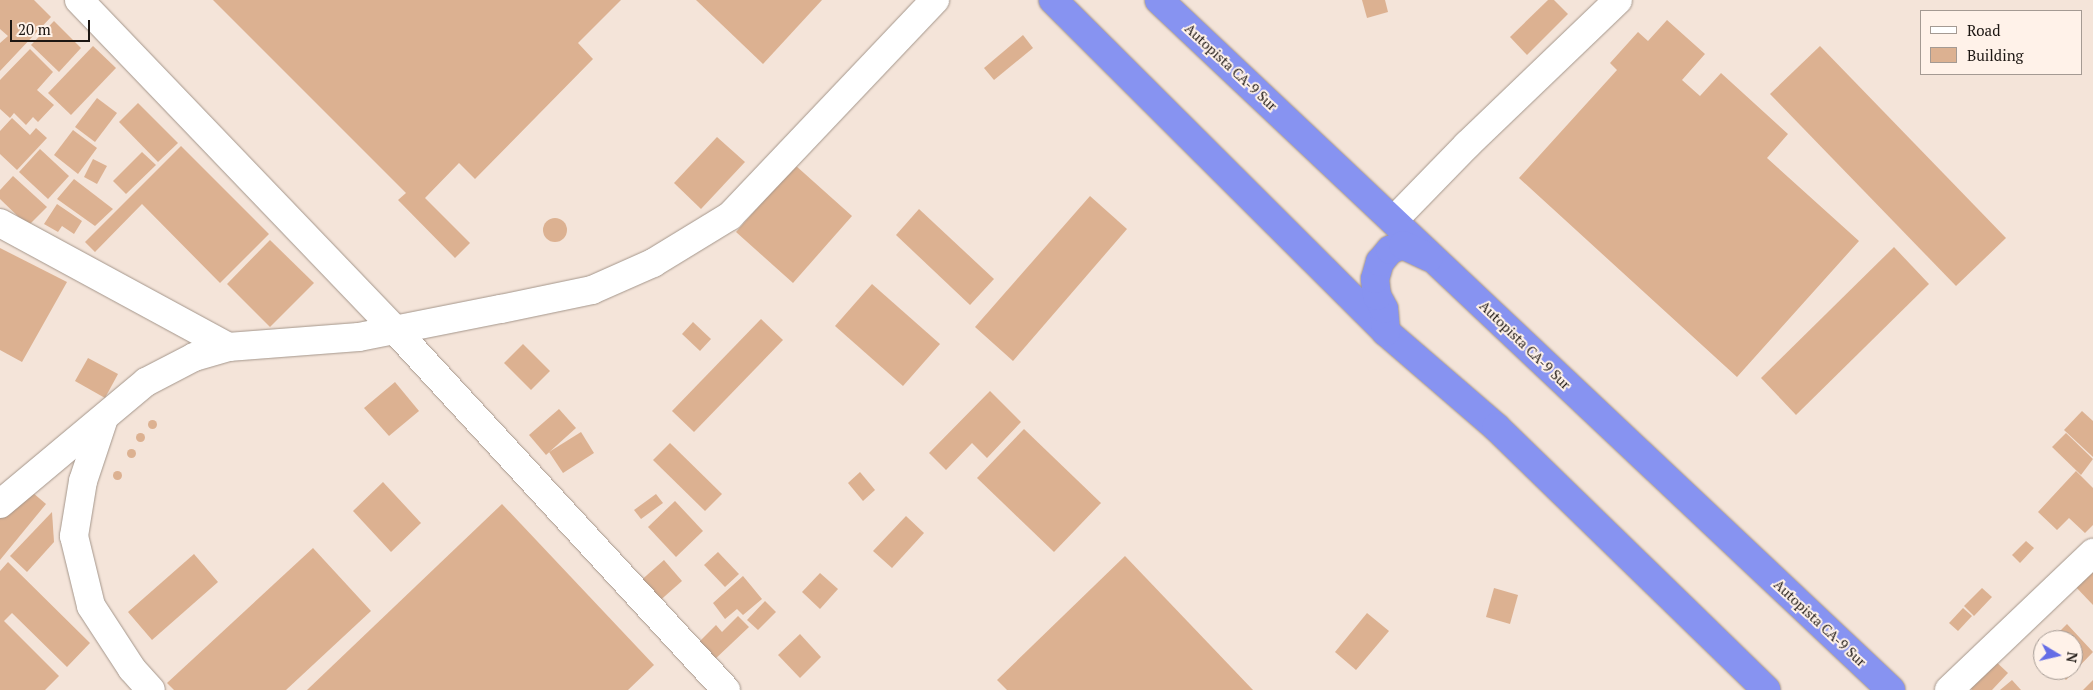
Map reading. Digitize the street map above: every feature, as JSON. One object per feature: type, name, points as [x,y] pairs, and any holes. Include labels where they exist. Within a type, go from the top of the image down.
[{"type":"highway","points":[[1053,0],[1386,332],[1496,427],[1766,690]]},
{"type":"highway","name":"Autopista CA-9 Sur","points":[[1159,0],[1442,264],[1891,690]]},
{"type":"highway","points":[[1386,332],[1384,309],[1377,296],[1375,279],[1383,256],[1403,245],[1442,264]]},
{"type":"street","points":[[79,0],[394,330],[726,690]]},
{"type":"street","points":[[0,504],[103,421],[146,382],[194,357],[228,347],[359,337],[592,290],[653,263],[730,216],[936,0]]},
{"type":"street","points":[[1394,220],[1467,145],[1618,0]]},
{"type":"street","points":[[0,223],[228,347]]},
{"type":"street","points":[[103,421],[83,481],[74,536],[92,606],[132,669],[151,690]]},
{"type":"street","points":[[1949,690],[2093,553]]},
{"type":"building","points":[[0,0],[34,0],[51,17],[0,71],[0,43],[8,36],[0,29]]},
{"type":"building","points":[[213,0],[621,0],[578,43],[593,59],[475,179],[459,163],[425,198],[470,243],[455,258],[398,200],[406,193]]},
{"type":"building","points":[[696,0],[822,0],[763,64]]},
{"type":"building","points":[[1362,0],[1385,0],[1388,12],[1367,18]]},
{"type":"building","points":[[1548,0],[1554,0],[1568,14],[1527,55],[1510,37]]},
{"type":"building","points":[[1667,20],[1705,54],[1682,80],[1700,96],[1721,73],[1788,134],[1767,158],[1859,241],[1737,377],[1519,178],[1617,70],[1610,63],[1638,32],[1648,41]]},
{"type":"building","points":[[54,21],[81,48],[59,72],[31,45]]},
{"type":"building","points":[[1023,35],[1033,48],[994,80],[984,68]]},
{"type":"building","points":[[93,46],[116,68],[71,115],[48,93]]},
{"type":"building","points":[[1820,46],[2006,238],[1956,286],[1770,94]]},
{"type":"building","points":[[30,49],[53,72],[37,90],[54,105],[38,122],[33,117],[26,125],[14,113],[10,118],[0,109],[0,80]]},
{"type":"building","points":[[97,98],[117,113],[95,142],[75,127]]},
{"type":"building","points":[[138,103],[178,143],[158,162],[119,122]]},
{"type":"building","points":[[12,118],[30,135],[36,128],[47,138],[17,170],[0,154],[0,131]]},
{"type":"building","points":[[73,130],[97,148],[78,174],[54,155]]},
{"type":"building","points":[[717,137],[745,162],[701,209],[674,183]]},
{"type":"building","points":[[181,146],[269,234],[220,283],[142,204],[95,252],[85,242]]},
{"type":"building","points":[[40,149],[69,176],[48,199],[19,172]]},
{"type":"building","points":[[142,152],[156,165],[126,194],[113,181]]},
{"type":"building","points":[[93,159],[107,166],[97,184],[84,177]]},
{"type":"building","points":[[795,165],[852,216],[793,283],[736,232]]},
{"type":"building","points":[[13,176],[47,207],[28,226],[0,199],[0,190]]},
{"type":"building","points":[[74,179],[113,209],[95,226],[57,199]]},
{"type":"building","points":[[1090,196],[1127,229],[1013,361],[975,327]]},
{"type":"building","points":[[57,204],[82,221],[74,234],[62,226],[58,232],[44,224]]},
{"type":"building","points":[[919,209],[994,279],[970,305],[896,235]]},
{"type":"building","points":[[555,218],[560,219],[566,225],[566,235],[560,241],[555,242],[550,241],[544,235],[543,230],[544,225],[550,219]]},
{"type":"building","points":[[270,240],[314,283],[270,327],[227,284]]},
{"type":"building","points":[[1894,247],[1929,284],[1796,415],[1761,378]]},
{"type":"building","points":[[0,248],[67,282],[22,362],[0,350]]},
{"type":"building","points":[[872,284],[940,344],[903,386],[835,326]]},
{"type":"building","points":[[761,319],[783,340],[694,432],[672,411]]},
{"type":"building","points":[[693,322],[711,339],[700,351],[682,334]]},
{"type":"building","points":[[523,344],[550,371],[531,390],[504,363]]},
{"type":"building","points":[[88,358],[118,374],[105,398],[75,381]]},
{"type":"building","points":[[395,382],[419,411],[389,436],[364,408]]},
{"type":"building","points":[[990,391],[1021,422],[987,458],[972,443],[946,470],[929,453]]},
{"type":"building","points":[[559,409],[576,428],[546,455],[529,435]]},
{"type":"building","points":[[2082,411],[2093,421],[2093,457],[2064,430]]},
{"type":"building","points":[[152,420],[156,424],[152,428],[148,424]]},
{"type":"building","points":[[1024,429],[1101,503],[1054,552],[977,478]]},
{"type":"building","points":[[140,432],[145,437],[140,442],[135,437]]},
{"type":"building","points":[[581,432],[594,453],[563,473],[549,452]]},
{"type":"building","points":[[2066,433],[2093,459],[2081,475],[2052,447]]},
{"type":"building","points":[[670,443],[722,494],[705,511],[653,460]]},
{"type":"building","points":[[131,448],[136,453],[131,458],[126,453]]},
{"type":"building","points":[[117,471],[121,475],[117,479],[113,475]]},
{"type":"building","points":[[2076,471],[2093,488],[2093,525],[2085,533],[2069,518],[2057,530],[2038,512]]},
{"type":"building","points":[[860,472],[875,490],[863,501],[848,483]]},
{"type":"building","points":[[383,482],[421,523],[391,552],[353,511]]},
{"type":"building","points":[[26,487],[46,504],[0,560],[0,518]]},
{"type":"building","points":[[656,494],[663,503],[641,519],[634,510]]},
{"type":"building","points":[[675,501],[703,531],[676,557],[648,527]]},
{"type":"building","points":[[502,504],[654,665],[628,690],[307,690]]},
{"type":"building","points":[[52,512],[54,542],[27,572],[10,556]]},
{"type":"building","points":[[906,516],[924,533],[892,568],[873,551]]},
{"type":"building","points":[[2026,541],[2034,548],[2020,563],[2012,555]]},
{"type":"building","points":[[313,548],[371,611],[286,690],[174,690],[167,683]]},
{"type":"building","points":[[718,552],[739,574],[725,587],[704,565]]},
{"type":"building","points":[[194,554],[218,582],[152,640],[128,612]]},
{"type":"building","points":[[1125,556],[1253,690],[1007,690],[997,680]]},
{"type":"building","points":[[664,560],[682,581],[656,604],[638,583]]},
{"type":"building","points":[[8,562],[90,643],[67,667],[12,613],[4,621],[59,676],[45,690],[0,690],[0,571]]},
{"type":"building","points":[[2093,564],[2093,605],[2073,584]]},
{"type":"building","points":[[820,573],[838,589],[820,609],[802,592]]},
{"type":"building","points":[[743,576],[762,599],[743,615],[737,609],[725,619],[713,603]]},
{"type":"building","points":[[1494,588],[1518,595],[1510,624],[1486,617]]},
{"type":"building","points":[[1982,588],[1992,597],[1974,616],[1964,606]]},
{"type":"building","points":[[765,601],[776,612],[758,630],[747,620]]},
{"type":"building","points":[[1963,608],[1972,616],[1958,631],[1949,623]]},
{"type":"building","points":[[1367,613],[1389,631],[1356,670],[1335,652]]},
{"type":"building","points":[[738,616],[749,627],[713,661],[697,644],[716,625],[722,632]]},
{"type":"building","points":[[2067,624],[2073,630],[2061,630]]},
{"type":"building","points":[[800,634],[821,657],[800,678],[778,655]]},
{"type":"building","points":[[2083,641],[2093,652],[2083,662]]},
{"type":"building","points":[[1990,656],[2008,673],[1992,690],[1972,690],[1965,683]]},
{"type":"building","points":[[2012,680],[2021,690],[2000,690]]},
{"type":"building","points":[[2093,680],[2093,690],[2083,690]]}]
